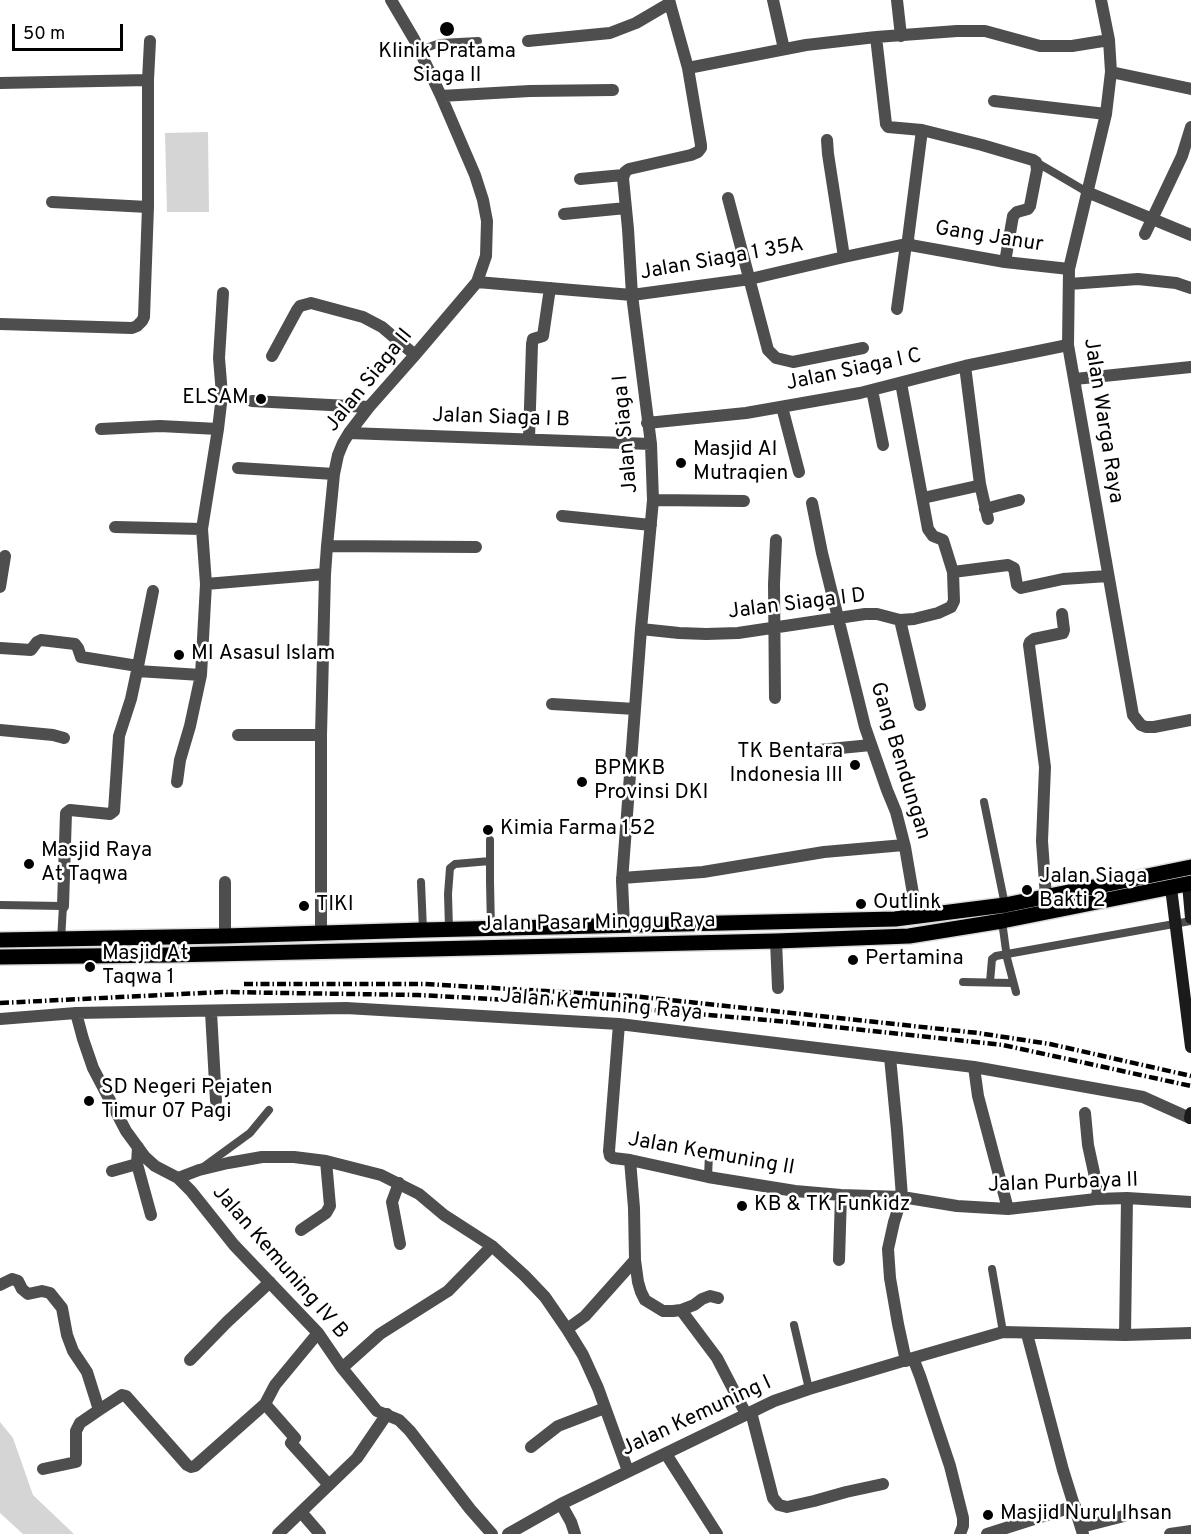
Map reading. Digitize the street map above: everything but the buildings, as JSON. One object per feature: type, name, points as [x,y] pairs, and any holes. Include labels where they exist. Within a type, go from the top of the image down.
[{"type":"main road","name":"Jalan Pasar Minggu Raya","points":[[0,940],[225,926],[321,928],[449,922],[491,929],[895,919],[1004,913],[1046,897],[1191,867]]},
{"type":"main road","name":"Jalan Pasar Minggu Raya","points":[[0,957],[776,941],[909,936],[1004,913],[1189,884]]},
{"type":"main road","points":[[1189,884],[1191,919]]},
{"type":"main road","points":[[1171,888],[1187,990],[1191,1047]]},
{"type":"street","name":"Jalan Siaga II","points":[[321,928],[321,735],[325,574],[334,474],[338,455],[349,433],[369,407],[477,282],[486,256],[487,221],[475,175],[420,50],[391,0]]},
{"type":"street","points":[[773,0],[784,49]]},
{"type":"street","points":[[897,0],[901,36]]},
{"type":"street","name":"Jalan Warga Raya","points":[[1101,0],[1111,72],[1106,114],[1070,269],[1068,345],[1133,715],[1141,725],[1146,727],[1191,720]]},
{"type":"street","points":[[528,41],[610,33],[636,23],[670,2],[688,68],[701,148],[691,156],[629,169],[623,175],[580,178]]},
{"type":"street","points":[[688,68],[784,49],[876,37],[957,31],[985,32],[1040,46],[1072,46],[1108,40]]},
{"type":"street","points":[[876,37],[886,124],[890,128],[922,130],[1036,162],[1037,170],[1030,206],[1012,216],[1005,262]]},
{"type":"street","points":[[0,324],[132,327],[140,324],[144,317],[150,41]]},
{"type":"street","points":[[1111,72],[1190,86]]},
{"type":"street","points":[[0,83],[148,80]]},
{"type":"street","points":[[441,96],[530,91],[613,90]]},
{"type":"street","points":[[994,101],[1106,114]]},
{"type":"street","points":[[1144,234],[1182,156],[1191,128]]},
{"type":"street","name":"Gang Janur","points":[[922,130],[908,239],[910,245],[1005,262],[1070,269]]},
{"type":"street","points":[[827,140],[844,257]]},
{"type":"street","name":"Jalan Siaga I","points":[[623,175],[632,296],[651,444],[653,500],[622,880],[624,925]]},
{"type":"street","points":[[1087,192],[1191,235]]},
{"type":"street","points":[[728,198],[768,350],[776,358],[793,362],[863,348]]},
{"type":"street","points":[[52,202],[148,207]]},
{"type":"street","points":[[564,214],[626,208]]},
{"type":"street","name":"Jalan Siaga 1 35A","points":[[477,282],[632,296],[750,279],[906,244],[897,309]]},
{"type":"street","points":[[1069,284],[1138,279],[1176,283],[1191,288]]},
{"type":"street","points":[[529,439],[532,344],[533,339],[543,336],[550,288]]},
{"type":"street","points":[[177,782],[180,760],[201,675],[206,584],[202,528],[222,395],[219,358],[223,294]]},
{"type":"street","points":[[272,356],[297,310],[300,306],[310,303],[363,317],[382,327],[415,355]]},
{"type":"street","name":"Jalan Siaga I C","points":[[647,423],[782,407],[872,390],[965,366],[1068,345]]},
{"type":"street","points":[[965,366],[980,484],[987,514],[1019,500]]},
{"type":"street","points":[[1075,379],[1191,367]]},
{"type":"street","points":[[901,383],[928,529],[933,536],[944,540],[953,572],[1010,565],[1014,568],[1017,585],[1021,588],[1063,579],[1108,576]]},
{"type":"street","points":[[872,390],[883,445]]},
{"type":"street","points":[[252,401],[369,407]]},
{"type":"street","points":[[782,407],[799,472]]},
{"type":"street","points":[[101,429],[160,426],[218,429]]},
{"type":"street","name":"Jalan Siaga I B","points":[[349,433],[651,444]]},
{"type":"street","points":[[238,468],[334,474]]},
{"type":"street","points":[[923,498],[980,484]]},
{"type":"street","points":[[653,500],[744,501]]},
{"type":"street","name":"Gang Bendungan","points":[[812,503],[865,727],[896,812],[917,917]]},
{"type":"street","points":[[562,516],[651,525]]},
{"type":"street","points":[[115,527],[202,528]]},
{"type":"street","points":[[775,698],[776,540]]},
{"type":"street","points":[[327,546],[476,547]]},
{"type":"street","points":[[0,587],[4,556]]},
{"type":"street","name":"Jalan Siaga I D","points":[[641,629],[679,633],[738,633],[872,614],[900,620],[932,615],[954,604],[953,572]]},
{"type":"street","points":[[206,584],[325,574]]},
{"type":"street","points":[[63,908],[66,813],[70,810],[110,814],[114,811],[119,736],[131,699],[153,591]]},
{"type":"street","points":[[1046,897],[1042,838],[1045,767],[1029,645],[1034,639],[1063,633],[1062,614]]},
{"type":"street","points":[[900,620],[920,705]]},
{"type":"street","points":[[0,648],[31,650],[41,640],[75,644],[81,657],[138,668],[201,675]]},
{"type":"street","points":[[552,704],[635,709]]},
{"type":"street","points":[[0,730],[64,738]]},
{"type":"street","points":[[238,735],[321,735]]},
{"type":"street","points":[[799,752],[871,745]]},
{"type":"street","points":[[622,880],[703,872],[824,852],[904,846]]},
{"type":"street","points":[[225,882],[225,926]]},
{"type":"street","points":[[776,941],[778,988]]},
{"type":"street","name":"Jalan Kemuning Raya","points":[[0,1019],[76,1013],[346,1008],[619,1024],[974,1067],[1143,1097],[1191,1116]]},
{"type":"street","points":[[211,1012],[216,1101]]},
{"type":"street","points":[[76,1013],[93,1068],[126,1131],[154,1166],[178,1178],[199,1170],[262,1157],[294,1157],[326,1161],[381,1175],[399,1183],[419,1194],[444,1215],[492,1246],[545,1297],[567,1329],[598,1388],[628,1471]]},
{"type":"street","name":"Jalan Kemuning II","points":[[619,1024],[609,1151],[613,1158],[795,1191],[902,1197]]},
{"type":"street","points":[[890,1057],[902,1197],[888,1249],[890,1278],[898,1324],[909,1360],[920,1376],[950,1466],[963,1518],[960,1534]]},
{"type":"street","points":[[974,1067],[978,1096],[1008,1209]]},
{"type":"street","points":[[1085,1113],[1088,1145],[1098,1191],[1096,1199]]},
{"type":"street","points":[[138,1147],[137,1164],[151,1215]]},
{"type":"street","points":[[630,1160],[635,1260],[638,1282],[645,1300],[663,1311],[681,1310],[710,1296],[718,1298]]},
{"type":"street","points":[[301,1230],[326,1213],[330,1206],[326,1161]]},
{"type":"street","points":[[112,1171],[137,1164]]},
{"type":"street","name":"Jalan Kemuning IV B","points":[[178,1178],[234,1245],[318,1333],[342,1368],[377,1411],[399,1420],[410,1431],[492,1534]]},
{"type":"street","points":[[399,1183],[392,1202],[400,1244]]},
{"type":"street","points":[[839,1260],[842,1195]]},
{"type":"street","name":"Jalan Purbaya II","points":[[902,1197],[957,1206],[1008,1209],[1096,1199],[1127,1198],[1191,1202]]},
{"type":"street","points":[[1125,1335],[1127,1198]]},
{"type":"street","points":[[342,1368],[380,1334],[448,1291],[492,1246]]},
{"type":"street","points":[[567,1329],[585,1316],[635,1260]]},
{"type":"street","points":[[0,1285],[12,1279],[18,1281],[28,1294],[42,1291],[50,1293],[62,1308],[67,1335],[87,1372],[99,1410]]},
{"type":"street","points":[[190,1360],[270,1282]]},
{"type":"street","points":[[681,1310],[717,1358],[749,1413],[773,1498],[779,1504],[787,1507],[814,1502],[883,1484]]},
{"type":"street","name":"Jalan Kemuning I","points":[[508,1534],[561,1504],[628,1471],[774,1401],[809,1389],[1003,1332],[1125,1335],[1191,1333]]},
{"type":"street","points":[[43,1469],[76,1462],[76,1431],[80,1424],[122,1395],[126,1396],[187,1465],[195,1466],[265,1404],[275,1385],[318,1333]]},
{"type":"street","points":[[1027,1334],[1063,1470],[1082,1531],[1124,1516]]},
{"type":"street","points":[[265,1404],[295,1438],[291,1443],[329,1485]]},
{"type":"street","points":[[531,1447],[558,1426],[605,1408]]},
{"type":"street","points":[[278,1534],[357,1458],[387,1414]]},
{"type":"street","points":[[666,1454],[717,1534]]},
{"type":"street","points":[[561,1504],[575,1534]]},
{"type":"street","points":[[987,1534],[1075,1506]]},
{"type":"street","points":[[301,1512],[320,1534]]},
{"type":"street","points":[[1170,1534],[1191,1531]]},
{"type":"lane","points":[[420,50],[440,43],[478,41]]},
{"type":"lane","points":[[1036,162],[1087,192]]},
{"type":"lane","points":[[963,982],[990,982],[1015,987],[1006,953],[1004,913],[984,802]]},
{"type":"lane","points":[[490,840],[491,929]]},
{"type":"lane","points":[[449,922],[450,867],[490,861]]},
{"type":"lane","points":[[421,882],[422,924]]},
{"type":"lane","points":[[0,905],[63,908],[61,936]]},
{"type":"lane","points":[[990,982],[993,957],[1175,924],[1191,919]]},
{"type":"lane","points":[[199,1170],[250,1133],[269,1110]]},
{"type":"lane","points":[[708,1177],[709,1154]]},
{"type":"lane","points":[[992,1269],[1003,1332]]},
{"type":"lane","points":[[794,1325],[809,1389]]},
{"type":"shaded area","points":[[208,132],[209,212],[167,212],[165,133]]},
{"type":"shaded area","points":[[0,1422],[13,1438],[33,1495],[74,1534],[23,1534],[0,1513]]},
{"type":"railway","points":[[244,984],[424,984],[633,996],[978,1033],[1050,1044],[1191,1076]]},
{"type":"railway","points":[[0,1003],[223,992],[418,995],[584,1004],[789,1022],[1003,1045],[1191,1086]]},
{"type":"place","name":"Klinik Pratama Siaga II","points":[[447,29]]},
{"type":"place","name":"ELSAM","points":[[261,399]]},
{"type":"place","name":"Masjid Al Mutraqien","points":[[681,463]]},
{"type":"place","name":"MI Asasul Islam","points":[[179,655]]},
{"type":"place","name":"TK Bentara Indonesia III","points":[[855,765]]},
{"type":"place","name":"BPMKB Provinsi DKI","points":[[582,782]]},
{"type":"place","name":"Kimia Farma 152","points":[[488,830]]},
{"type":"place","name":"Masjid Raya At Taqwa","points":[[29,864]]},
{"type":"place","name":"Jalan Siaga Bakti 2","points":[[1027,890]]},
{"type":"place","name":"Outlink","points":[[861,904]]},
{"type":"place","name":"TIKI","points":[[304,906]]},
{"type":"place","name":"Pertamina","points":[[853,960]]},
{"type":"place","name":"Masjid At Taqwa 1","points":[[90,967]]},
{"type":"place","name":"SD Negeri Pejaten Timur 07 Pagi","points":[[89,1101]]},
{"type":"place","name":"KB & TK Funkidz","points":[[742,1206]]},
{"type":"place","name":"Masjid Nurul Ihsan","points":[[988,1515]]}]
